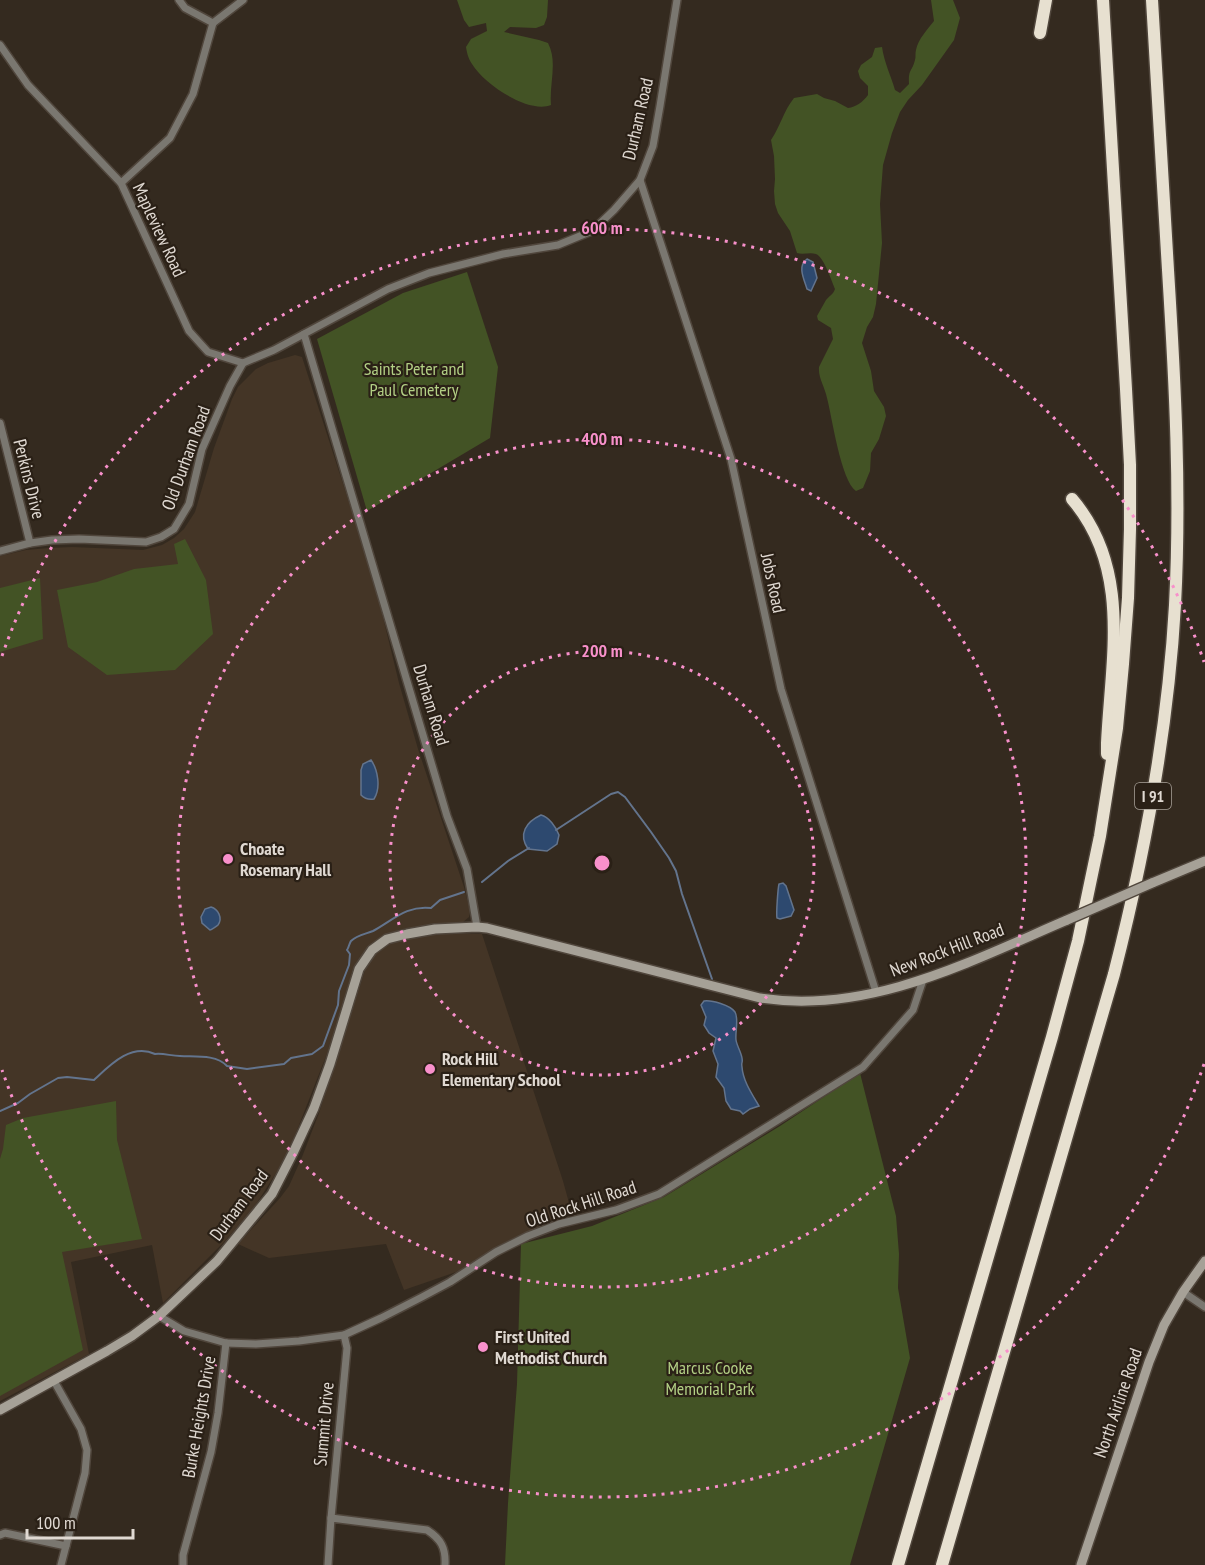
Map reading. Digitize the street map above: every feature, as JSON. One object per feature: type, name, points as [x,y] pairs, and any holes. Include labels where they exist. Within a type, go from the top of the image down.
[{"type":"highway","points":[[1040,33],[1047,0]]},
{"type":"highway","name":"I 91","points":[[898,1565],[1063,996],[1088,899],[1111,770],[1126,629],[1130,498],[1126,389],[1103,0]]},
{"type":"highway","name":"I 91","points":[[942,1565],[1116,964],[1144,846],[1162,735],[1175,607],[1178,508],[1177,439],[1152,0]]},
{"type":"highway","points":[[1072,499],[1089,521],[1099,541],[1111,585],[1112,652],[1107,743],[1111,770]]},
{"type":"main road","name":"New Rock Hill Road","points":[[477,927],[760,998],[811,1001],[876,992],[923,980],[1205,861]]},
{"type":"main road","name":"Durham Road","points":[[0,1410],[132,1336],[159,1316],[217,1261],[272,1194],[314,1108],[359,969],[372,950],[387,939],[407,934],[435,929],[477,927]]},
{"type":"main road","name":"North Airline Road","points":[[1081,1565],[1149,1362],[1164,1325],[1183,1292],[1205,1261]]},
{"type":"street","points":[[179,0],[185,8],[213,24]]},
{"type":"street","points":[[121,183],[170,138],[194,94],[213,24],[243,0]]},
{"type":"street","name":"Durham Road","points":[[477,927],[467,869],[447,816],[304,334],[387,290],[429,273],[503,254],[558,244],[592,231],[640,180],[652,146],[677,0]]},
{"type":"street","name":"Mapleview Road","points":[[0,45],[28,84],[121,183],[189,331],[208,352],[243,363]]},
{"type":"street","name":"Jobs Road","points":[[640,180],[732,459],[781,689],[876,992]]},
{"type":"street","points":[[243,363],[304,334]]},
{"type":"street","name":"Old Durham Road","points":[[0,551],[30,543],[79,539],[146,542],[174,529],[189,504],[204,443],[243,363]]},
{"type":"street","name":"Perkins Drive","points":[[0,423],[30,543]]},
{"type":"street","name":"Old Rock Hill Road","points":[[159,1316],[184,1331],[226,1343],[256,1344],[344,1335],[450,1282],[496,1252],[528,1236],[559,1224],[616,1210],[659,1194],[863,1067],[913,1010],[923,980]]},
{"type":"street","points":[[1183,1292],[1205,1307]]},
{"type":"street","name":"Summit Drive","points":[[328,1565],[347,1348],[344,1335]]},
{"type":"street","name":"Burke Heights Drive","points":[[183,1565],[183,1555],[211,1452],[226,1343]]},
{"type":"street","points":[[54,1381],[81,1429],[87,1450],[85,1473],[61,1565]]},
{"type":"street","points":[[331,1518],[427,1530],[435,1535],[442,1544],[446,1553],[445,1565]]},
{"type":"street","points":[[0,1535],[5,1533],[66,1546]]},
{"type":"shaded area","name":"Choate Rosemary Hall","points":[[295,355],[302,357],[356,524],[418,749],[464,887],[470,911],[469,917],[462,923],[399,930],[378,940],[366,950],[353,969],[330,1046],[285,1159],[253,1209],[227,1239],[163,1303],[152,1245],[71,1262],[89,1354],[0,1401],[0,556],[26,550],[72,547],[143,550],[162,545],[174,538],[184,529],[195,512],[214,448],[238,387],[256,369]]},
{"type":"shaded area","name":"Rock Hill Elementary School","points":[[449,933],[482,934],[571,1210],[501,1245],[459,1271],[404,1290],[386,1244],[269,1258],[238,1244],[289,1186],[319,1113],[370,955],[393,940]]},
{"type":"green space","points":[[457,0],[548,0],[544,25],[536,28],[510,27],[504,32],[548,43],[553,65],[551,105],[541,107],[519,101],[496,88],[478,72],[470,60],[466,47],[471,39],[487,31],[486,23],[469,27]]},
{"type":"green space","points":[[931,0],[953,0],[960,18],[954,40],[900,112],[883,165],[880,204],[882,243],[876,304],[862,343],[871,371],[874,391],[884,407],[886,416],[879,439],[871,453],[870,471],[863,488],[856,491],[846,475],[819,371],[833,339],[831,328],[818,320],[817,316],[835,289],[819,256],[814,253],[797,253],[790,231],[778,213],[775,204],[774,156],[771,140],[794,98],[817,94],[848,108],[862,102],[868,95],[868,86],[860,78],[858,71],[861,65],[872,57],[875,48],[882,47],[895,90],[900,93],[909,84],[919,42],[934,21]]},
{"type":"green space","name":"Saints Peter and Paul Cemetery","points":[[467,272],[498,367],[490,438],[367,511],[317,339],[403,293]]},
{"type":"green space","points":[[185,539],[206,580],[213,634],[175,670],[107,675],[68,647],[57,590],[97,582],[134,569],[178,564],[174,544]]},
{"type":"green space","points":[[40,578],[43,639],[0,652],[0,588]]},
{"type":"green space","name":"Marcus Cooke Memorial Park","points":[[860,1073],[896,1216],[899,1254],[898,1288],[910,1358],[850,1565],[505,1565],[517,1384],[521,1244],[592,1226],[664,1197],[780,1126]]},
{"type":"green space","points":[[116,1101],[117,1140],[142,1239],[62,1252],[83,1350],[0,1396],[0,1159],[6,1125],[23,1118]]},
{"type":"water","points":[[807,259],[813,262],[817,278],[811,291],[807,289],[802,273],[802,265]]},
{"type":"water","points":[[371,760],[377,774],[378,784],[374,799],[361,795],[361,770],[363,764]]},
{"type":"water","points":[[541,815],[552,823],[559,835],[557,844],[547,851],[528,849],[524,838],[525,829],[531,821]]},
{"type":"water","points":[[783,883],[794,910],[791,916],[780,919],[777,918],[778,895],[779,884]]},
{"type":"water","points":[[211,907],[218,912],[220,920],[218,925],[210,930],[202,923],[201,917],[205,909]]},
{"type":"water","points":[[704,1001],[725,1005],[735,1012],[736,1040],[742,1058],[744,1077],[759,1106],[743,1114],[731,1109],[726,1101],[724,1088],[716,1077],[718,1064],[713,1051],[716,1038],[704,1025],[706,1017],[701,1005]]},
{"type":"waterway","points":[[556,830],[611,794],[618,792],[625,797],[676,871],[712,979]]},
{"type":"waterway","points":[[482,882],[529,848]]},
{"type":"waterway","points":[[0,1111],[18,1103],[58,1078],[94,1080],[122,1057],[138,1051],[211,1058],[227,1066],[247,1069],[284,1064],[291,1058],[312,1054],[323,1046],[338,1005],[339,991],[349,965],[350,954],[347,950],[351,941],[407,911],[431,908],[440,900],[464,892]]},
{"type":"place","name":"Choate Rosemary Hall","points":[[228,859]]},
{"type":"place","name":"Rock Hill Elementary School","points":[[430,1069]]},
{"type":"place","name":"First United Methodist Church","points":[[483,1347]]}]
